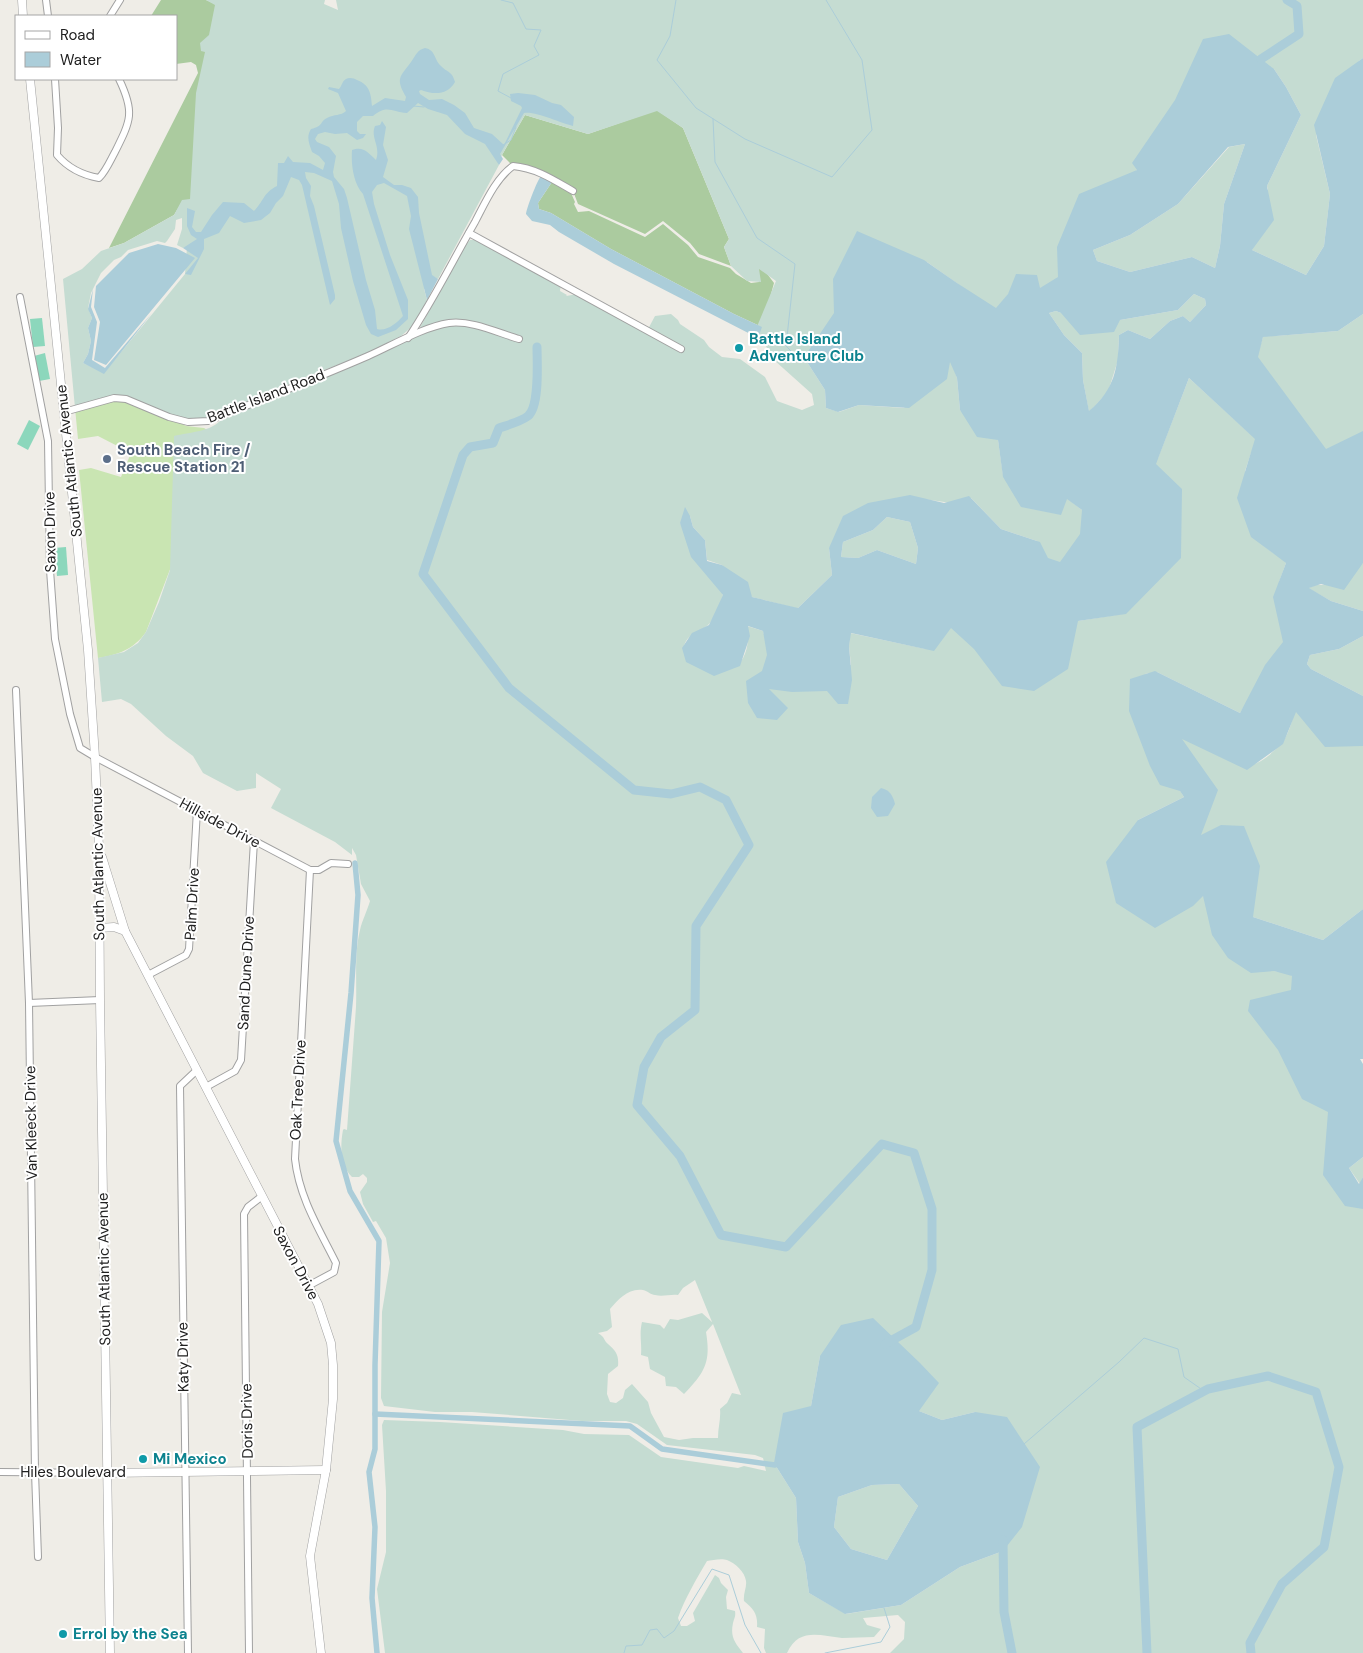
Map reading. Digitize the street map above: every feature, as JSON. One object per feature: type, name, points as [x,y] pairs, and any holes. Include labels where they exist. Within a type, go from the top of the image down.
[{"type":"street","points":[[22,0],[23,15]]},
{"type":"street","points":[[46,0],[48,15]]},
{"type":"street","points":[[111,15],[120,0]]},
{"type":"street","name":"South Atlantic Avenue","points":[[30,80],[88,650],[95,757],[99,848],[110,1653]]},
{"type":"street","points":[[55,80],[58,128],[57,155],[66,165],[89,176],[99,178],[104,173],[126,130],[130,116],[128,98],[119,80]]},
{"type":"street","points":[[408,338],[505,172],[513,166],[525,167],[538,171],[573,191]]},
{"type":"street","points":[[469,233],[681,349]]},
{"type":"street","name":"Saxon Drive","points":[[20,297],[48,441],[50,570],[54,639],[70,714],[80,748],[95,757]]},
{"type":"street","name":"Battle Island Road","points":[[64,412],[114,398],[126,399],[169,417],[188,422],[208,421],[438,326],[457,323],[475,326],[519,339]]},
{"type":"street","name":"Van Kleeck Drive","points":[[16,690],[29,1002],[35,1472],[38,1557]]},
{"type":"street","name":"Hillside Drive","points":[[95,757],[310,870]]},
{"type":"street","name":"Palm Drive","points":[[148,976],[186,955],[189,949],[197,810]]},
{"type":"street","name":"Sand Dune Drive","points":[[206,1087],[235,1071],[241,1060],[254,841]]},
{"type":"street","name":"Saxon Drive","points":[[99,848],[125,931],[318,1304],[331,1343],[333,1399],[326,1470],[310,1556],[321,1653]]},
{"type":"street","points":[[310,870],[319,870],[331,863],[348,864]]},
{"type":"street","name":"Oak Tree Drive","points":[[308,1286],[334,1272],[336,1264],[302,1194],[296,1175],[294,1159],[310,870]]},
{"type":"street","points":[[100,928],[114,927],[125,931]]},
{"type":"street","points":[[29,1002],[100,1000]]},
{"type":"street","name":"Katy Drive","points":[[188,1653],[180,1086],[197,1070]]},
{"type":"street","name":"Doris Drive","points":[[249,1653],[244,1214],[248,1207],[261,1197]]},
{"type":"street","name":"Hiles Boulevard","points":[[0,1472],[107,1473],[326,1470]]},
{"type":"green space","points":[[161,0],[206,0],[215,4],[220,17],[211,52],[192,204],[183,200],[174,215],[124,243],[109,248],[198,73],[196,65],[191,62],[178,64],[178,15],[152,15]]},
{"type":"green space","points":[[206,0],[325,0],[324,4],[338,10],[336,0],[1363,0],[1363,58],[1359,61],[1316,135],[1330,194],[1324,246],[1306,275],[1252,250],[1268,189],[1267,186],[1301,115],[1274,69],[1192,98],[1156,141],[1067,275],[1039,289],[1012,289],[996,311],[927,262],[850,302],[807,362],[825,390],[826,408],[839,412],[859,405],[904,408],[951,360],[957,378],[960,410],[998,440],[1003,475],[1067,498],[1082,510],[1084,530],[1063,564],[1048,559],[1037,541],[1001,529],[971,498],[958,504],[910,497],[829,548],[832,575],[798,608],[795,608],[752,597],[722,565],[707,560],[705,540],[693,527],[690,516],[680,523],[722,591],[723,596],[710,623],[689,637],[684,644],[683,650],[736,666],[740,663],[747,648],[747,626],[763,631],[767,645],[767,659],[763,688],[851,665],[850,633],[926,649],[951,626],[1078,621],[1122,614],[1156,459],[1189,378],[1248,432],[1260,439],[1251,453],[1245,471],[1264,546],[1276,555],[1281,554],[1286,563],[1279,582],[1286,640],[1240,713],[1157,672],[1145,674],[1179,789],[1184,797],[1138,820],[1203,896],[1274,971],[1288,973],[1295,978],[1327,1098],[1331,1123],[1363,1209],[1363,1653],[890,1653],[904,1639],[905,1622],[898,1615],[863,1618],[867,1625],[881,1629],[874,1637],[804,1636],[792,1645],[787,1653],[766,1653],[764,1648],[765,1629],[757,1627],[755,1612],[744,1601],[746,1583],[744,1574],[733,1563],[717,1559],[707,1561],[687,1596],[678,1618],[681,1626],[687,1626],[695,1621],[693,1613],[715,1575],[728,1590],[726,1597],[727,1609],[735,1611],[732,1628],[733,1636],[743,1653],[385,1653],[377,1589],[386,1552],[386,1491],[382,1425],[384,1420],[563,1430],[584,1434],[629,1435],[661,1457],[738,1468],[744,1466],[766,1471],[763,1458],[755,1455],[667,1445],[637,1424],[626,1421],[582,1421],[472,1412],[435,1412],[384,1406],[381,1398],[382,1312],[390,1263],[386,1238],[376,1221],[373,1222],[363,1204],[360,1192],[367,1182],[367,1178],[363,1174],[359,1177],[352,1177],[345,1167],[341,1149],[343,1130],[347,1130],[356,1007],[358,939],[370,901],[361,884],[356,855],[352,848],[352,855],[335,842],[271,808],[281,789],[256,773],[256,788],[237,791],[203,773],[193,756],[166,736],[131,704],[121,699],[102,702],[98,658],[124,652],[138,643],[146,632],[170,570],[174,436],[212,427],[222,419],[416,335],[462,250],[470,240],[475,240],[561,284],[560,291],[566,296],[578,294],[647,331],[655,316],[671,314],[680,324],[704,340],[709,347],[722,357],[740,359],[765,377],[777,401],[802,410],[814,405],[812,394],[774,360],[756,329],[776,281],[759,269],[761,282],[747,281],[731,266],[724,247],[729,239],[683,128],[657,111],[588,134],[525,115],[498,162],[499,165],[438,279],[432,276],[424,289],[427,300],[414,325],[401,336],[364,355],[308,376],[209,419],[189,420],[113,396],[75,408],[63,279],[82,269],[101,251],[124,243],[174,215],[182,200],[190,199],[196,93],[205,52],[201,51],[200,43],[209,35],[215,5]],"holes":[[[182,218],[182,229],[177,245],[183,248],[187,247],[185,274],[104,373],[83,363],[88,354],[91,341],[88,328],[92,318],[88,308],[91,293],[101,273],[128,250],[157,241],[165,243],[175,229],[176,220]],[[695,1280],[712,1322],[702,1313],[678,1320],[670,1319],[664,1329],[660,1325],[642,1322],[641,1355],[648,1357],[650,1369],[665,1377],[666,1386],[676,1387],[684,1394],[702,1373],[705,1366],[708,1351],[706,1332],[713,1324],[741,1395],[732,1393],[727,1403],[720,1409],[718,1438],[679,1440],[664,1437],[651,1413],[648,1402],[632,1384],[625,1390],[623,1398],[616,1403],[610,1402],[607,1394],[608,1374],[618,1366],[618,1359],[615,1351],[598,1333],[607,1331],[612,1327],[610,1309],[628,1292],[643,1290],[658,1296],[678,1295],[683,1288]],[[820,1356],[919,1411],[942,1420],[975,1412],[1003,1551],[960,1567],[901,1605],[846,1614],[809,1593],[805,1563],[798,1542],[796,1498],[774,1463],[811,1406]]]},
{"type":"green space","points":[[657,110],[683,128],[729,239],[724,247],[731,266],[699,254],[690,243],[663,221],[645,234],[578,204],[573,191],[538,171],[513,166],[502,155],[525,115],[588,134]]},
{"type":"green space","points":[[1245,144],[1224,204],[1220,246],[1215,268],[1192,257],[1130,272],[1097,261],[1093,250],[1130,235],[1178,204],[1229,147]]},
{"type":"green space","points":[[552,182],[571,193],[578,212],[589,211],[645,237],[663,224],[688,245],[698,257],[730,268],[751,283],[759,282],[757,269],[762,267],[774,283],[762,327],[611,249],[551,213],[539,209],[538,203]]},
{"type":"green space","points":[[1194,294],[1205,299],[1206,305],[1190,322],[1183,316],[1170,321],[1150,339],[1128,330],[1119,335],[1118,360],[1108,392],[1089,412],[1083,380],[1082,353],[1064,335],[1049,313],[1056,311],[1120,320],[1178,310]]},
{"type":"green space","points":[[1363,314],[1363,438],[1325,454],[1255,363],[1263,337],[1271,334],[1275,336],[1338,331]]},
{"type":"green space","points":[[42,318],[45,346],[33,347],[30,319]]},
{"type":"green space","points":[[45,353],[50,379],[39,381],[34,356]]},
{"type":"green space","points":[[113,396],[149,406],[186,426],[204,428],[212,433],[197,499],[146,632],[131,647],[112,655],[98,658],[79,470],[91,468],[121,477],[131,453],[98,436],[78,439],[75,408]]},
{"type":"green space","points":[[29,420],[40,426],[28,450],[17,444]]},
{"type":"green space","points":[[887,517],[910,522],[918,548],[916,564],[877,550],[858,558],[841,557],[843,542],[873,530]]},
{"type":"green space","points":[[66,547],[68,575],[57,576],[54,548]]},
{"type":"green space","points":[[1363,563],[1363,611],[1331,601],[1308,588],[1323,585]]},
{"type":"green space","points":[[1363,636],[1363,696],[1311,669],[1307,664],[1310,655],[1339,649]]},
{"type":"green space","points":[[1145,690],[1199,744],[1224,758],[1238,762],[1254,764],[1274,751],[1286,737],[1295,711],[1363,743],[1363,909],[1323,940],[1253,917],[1200,835],[1213,801]]},
{"type":"green space","points":[[1363,1157],[1363,1177],[1360,1184],[1349,1168]]},
{"type":"green space","points":[[899,1484],[918,1506],[887,1560],[851,1549],[834,1527],[838,1497],[872,1485]]},
{"type":"water","points":[[1229,34],[1274,69],[1301,115],[1267,186],[1274,220],[1252,250],[1306,275],[1324,246],[1330,194],[1314,125],[1335,78],[1363,58],[1363,314],[1338,331],[1263,337],[1258,357],[1326,449],[1363,431],[1363,563],[1344,590],[1321,584],[1309,588],[1331,601],[1363,611],[1363,636],[1339,649],[1310,655],[1307,664],[1311,669],[1363,696],[1363,746],[1325,747],[1296,712],[1283,744],[1247,770],[1182,739],[1218,790],[1201,835],[1221,825],[1244,826],[1260,866],[1253,917],[1323,940],[1363,909],[1363,1059],[1360,1059],[1363,1064],[1363,1157],[1349,1168],[1359,1184],[1363,1177],[1363,1209],[1345,1206],[1323,1175],[1328,1112],[1302,1099],[1278,1050],[1248,1011],[1250,1000],[1291,990],[1292,976],[1274,971],[1251,973],[1228,958],[1212,935],[1203,896],[1193,906],[1155,928],[1116,903],[1106,862],[1138,820],[1184,797],[1180,791],[1160,785],[1150,766],[1129,711],[1130,679],[1155,671],[1240,713],[1265,665],[1283,642],[1273,597],[1286,563],[1251,537],[1237,498],[1255,439],[1189,378],[1156,464],[1182,489],[1181,558],[1126,614],[1078,621],[1068,669],[1034,691],[1002,686],[974,649],[951,628],[934,651],[851,633],[849,646],[852,680],[848,704],[838,704],[827,691],[792,692],[769,689],[788,708],[777,720],[757,718],[748,703],[746,681],[762,671],[767,655],[763,631],[748,626],[750,636],[740,666],[714,676],[686,662],[682,648],[692,633],[709,625],[723,595],[691,557],[680,523],[685,507],[693,527],[705,540],[707,561],[722,565],[748,582],[752,597],[798,608],[832,575],[829,548],[843,516],[868,503],[910,495],[944,503],[969,496],[1001,529],[1040,542],[1048,558],[1060,562],[1080,534],[1082,510],[1067,499],[1061,515],[1021,507],[1003,477],[998,440],[977,437],[960,410],[957,378],[950,362],[947,379],[909,408],[859,405],[838,412],[826,408],[825,390],[807,362],[807,353],[834,313],[833,279],[857,231],[924,260],[996,308],[1008,294],[1016,274],[1037,275],[1040,288],[1058,277],[1057,247],[1079,194],[1137,170],[1132,163],[1175,100],[1203,39]],"holes":[[[1245,144],[1224,204],[1220,246],[1215,268],[1192,257],[1130,272],[1097,261],[1093,250],[1130,235],[1178,204],[1228,147]],[[1194,294],[1205,299],[1206,305],[1190,322],[1183,316],[1170,321],[1150,339],[1128,330],[1119,335],[1118,358],[1110,386],[1098,403],[1089,411],[1083,380],[1082,353],[1064,335],[1049,313],[1056,311],[1061,313],[1080,335],[1114,332],[1120,320],[1178,310]],[[887,517],[910,522],[918,548],[916,564],[877,550],[858,558],[841,557],[843,542],[873,530]]]},
{"type":"water","points":[[425,48],[433,53],[439,64],[451,74],[455,82],[445,92],[431,93],[421,90],[419,91],[420,94],[429,100],[442,99],[454,105],[465,113],[474,128],[492,134],[504,145],[522,108],[511,101],[510,94],[535,95],[561,105],[574,117],[573,126],[541,115],[524,113],[500,154],[503,159],[499,165],[485,144],[465,134],[447,115],[428,109],[418,103],[407,113],[382,110],[373,116],[363,116],[357,122],[357,131],[360,134],[366,134],[363,138],[357,140],[347,133],[335,134],[325,132],[318,134],[315,139],[317,142],[329,147],[336,156],[334,177],[344,189],[347,198],[375,310],[377,329],[380,330],[391,326],[403,316],[363,194],[355,179],[352,167],[352,150],[360,149],[366,151],[376,160],[375,126],[380,125],[382,121],[386,127],[383,145],[388,160],[383,177],[394,185],[411,188],[418,197],[419,213],[432,275],[438,279],[427,300],[409,229],[411,216],[407,196],[384,183],[377,185],[372,192],[374,204],[390,255],[408,300],[408,319],[396,330],[378,337],[371,334],[366,325],[353,281],[341,228],[339,204],[332,181],[314,173],[305,172],[311,186],[310,196],[335,295],[335,299],[330,305],[302,185],[299,180],[291,177],[283,196],[270,213],[261,220],[244,223],[230,216],[219,233],[204,239],[204,249],[191,275],[185,274],[198,258],[183,248],[197,239],[191,235],[187,226],[187,208],[195,211],[192,227],[196,232],[201,232],[223,202],[244,203],[254,211],[266,194],[277,186],[278,163],[284,163],[288,156],[293,162],[310,163],[323,170],[325,163],[312,152],[308,140],[309,132],[311,129],[318,127],[327,118],[346,111],[338,93],[328,89],[329,87],[339,89],[347,78],[352,78],[365,84],[370,94],[372,106],[385,98],[405,101],[406,97],[400,78],[417,53]]},
{"type":"water","points":[[541,176],[552,182],[538,203],[539,209],[551,213],[611,249],[762,327],[758,338],[614,264],[550,225],[532,221],[526,214],[532,194]]},
{"type":"water","points":[[158,244],[176,248],[195,258],[106,365],[94,360],[100,322],[94,307],[96,286],[129,253]]},
{"type":"water","points":[[93,289],[91,307],[97,322],[92,360],[105,368],[152,313],[104,374],[83,363],[88,354],[91,341],[88,328],[92,318],[88,309]]},
{"type":"water","points":[[881,788],[891,794],[895,804],[888,816],[877,817],[871,808],[872,797]]},
{"type":"water","points":[[873,1318],[939,1383],[919,1411],[942,1420],[975,1412],[1007,1417],[1040,1467],[1022,1527],[1003,1551],[960,1567],[901,1605],[845,1614],[809,1593],[805,1563],[798,1542],[796,1498],[774,1463],[783,1413],[811,1406],[820,1356],[841,1325]],"holes":[[[899,1484],[918,1506],[887,1560],[851,1549],[834,1527],[838,1497],[872,1485]]]},
{"type":"waterway","points":[[501,0],[513,3],[526,29],[541,30],[534,46],[539,55],[503,74],[498,91],[511,98]]},
{"type":"waterway","points":[[676,0],[670,36],[657,60],[696,108],[745,139],[832,177],[872,130],[862,60],[826,0]]},
{"type":"waterway","points":[[1261,59],[1299,34],[1297,6],[1287,0]]},
{"type":"waterway","points":[[413,106],[424,107]]},
{"type":"waterway","points":[[713,119],[715,162],[757,238],[795,264],[786,346],[799,359],[807,362]]},
{"type":"waterway","points":[[503,145],[511,140],[516,127]]},
{"type":"waterway","points":[[537,347],[537,383],[532,411],[521,420],[499,428],[493,443],[470,447],[463,455],[423,574],[509,688],[634,790],[671,794],[700,787],[726,800],[749,845],[696,926],[695,1010],[661,1037],[644,1067],[637,1105],[680,1156],[721,1235],[786,1247],[882,1144],[914,1153],[932,1209],[932,1270],[916,1327],[885,1344]]},
{"type":"waterway","points":[[355,863],[358,895],[351,993],[336,1141],[350,1191],[379,1241],[375,1365],[375,1449],[369,1472],[375,1527],[372,1598],[377,1653]]},
{"type":"waterway","points":[[1024,1444],[1144,1338],[1178,1349],[1184,1377],[1204,1391]]},
{"type":"waterway","points":[[1147,1653],[1137,1427],[1208,1389],[1268,1376],[1316,1392],[1339,1467],[1324,1547],[1282,1584],[1250,1643],[1251,1653]]},
{"type":"waterway","points":[[375,1414],[630,1426],[662,1449],[775,1465]]},
{"type":"waterway","points":[[1003,1540],[1004,1612],[1012,1653]]},
{"type":"waterway","points":[[624,1653],[626,1646],[642,1645],[650,1630],[657,1629],[664,1638],[674,1631],[712,1569],[729,1575],[745,1625],[761,1653]]},
{"type":"waterway","points":[[825,1653],[881,1642],[890,1627],[884,1608]]},
{"type":"place","name":"Battle Island Adventure Club","points":[[739,348]]},
{"type":"place","name":"South Beach Fire / Rescue Station 21","points":[[107,459]]},
{"type":"place","name":"Mi Mexico","points":[[143,1459]]},
{"type":"place","name":"Errol by the Sea","points":[[63,1634]]}]
